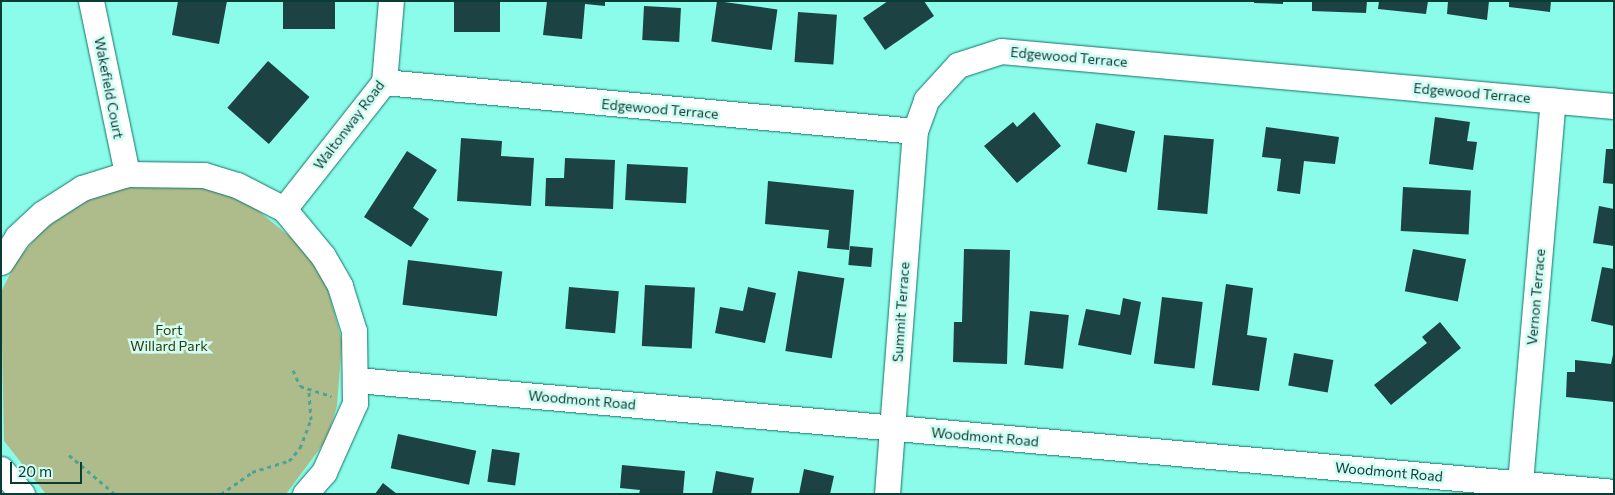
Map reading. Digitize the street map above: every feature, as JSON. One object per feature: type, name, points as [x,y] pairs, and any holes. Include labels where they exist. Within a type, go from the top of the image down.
[{"type":"street","name":"Wakefield Court","points":[[92,1],[126,174]]},
{"type":"street","name":"Waltonway Road","points":[[284,210],[384,82],[391,1]]},
{"type":"street","name":"Edgewood Terrace","points":[[384,82],[915,131],[926,100],[941,78],[977,56],[1001,51],[1614,106]]},
{"type":"street","name":"Vernon Terrace","points":[[1519,489],[1553,100]]},
{"type":"street","name":"Summit Terrace","points":[[887,494],[915,131]]},
{"type":"street","points":[[1,262],[17,238],[43,213],[82,188],[126,174],[204,176],[236,185],[284,210],[314,243],[340,286],[354,331],[356,392],[324,472],[305,494]]},
{"type":"street","name":"Woodmont Road","points":[[356,392],[893,428],[1519,489],[1614,492]]},
{"type":"street","points":[[1,469],[22,494]]},
{"type":"path","points":[[293,370],[300,386],[309,389],[356,392]]},
{"type":"path","points":[[221,494],[252,472],[289,461],[300,448],[311,420],[309,389]]},
{"type":"path","points":[[69,455],[115,494]]},
{"type":"green space","name":"Fort Willard Park","points":[[142,182],[219,190],[250,204],[306,250],[326,283],[342,341],[337,406],[327,439],[286,494],[46,494],[4,441],[1,292],[17,260],[43,230],[73,208],[104,192]]},
{"type":"building","points":[[178,1],[227,1],[219,44],[172,35]]},
{"type":"building","points":[[283,1],[335,1],[335,29],[283,29]]},
{"type":"building","points":[[454,1],[500,1],[500,32],[454,32]]},
{"type":"building","points":[[547,1],[605,1],[605,6],[585,4],[582,39],[543,35]]},
{"type":"building","points":[[717,1],[777,9],[772,50],[711,42]]},
{"type":"building","points":[[888,1],[924,1],[934,16],[885,50],[863,18]]},
{"type":"building","points":[[1254,1],[1283,1],[1283,4],[1254,3]]},
{"type":"building","points":[[1312,1],[1367,1],[1366,13],[1312,11]]},
{"type":"building","points":[[1379,1],[1428,1],[1426,14],[1378,9]]},
{"type":"building","points":[[1448,1],[1489,1],[1487,20],[1447,14]]},
{"type":"building","points":[[1509,1],[1551,1],[1550,12],[1509,7]]},
{"type":"building","points":[[644,6],[681,8],[679,42],[642,40]]},
{"type":"building","points":[[798,12],[837,15],[833,65],[795,62]]},
{"type":"building","points":[[268,61],[310,97],[269,144],[227,108]]},
{"type":"building","points":[[1034,112],[1061,146],[1017,183],[984,146],[1013,122],[1017,127]]},
{"type":"building","points":[[1435,117],[1470,122],[1467,141],[1477,142],[1473,170],[1429,164]]},
{"type":"building","points":[[1096,123],[1135,131],[1126,172],[1087,164]]},
{"type":"building","points":[[1266,127],[1339,137],[1335,164],[1304,161],[1300,194],[1277,191],[1281,159],[1262,157]]},
{"type":"building","points":[[1164,135],[1214,139],[1207,214],[1157,210]]},
{"type":"building","points":[[461,138],[502,141],[501,156],[534,158],[531,206],[457,201]]},
{"type":"building","points":[[1606,149],[1614,149],[1614,184],[1603,183]]},
{"type":"building","points":[[407,151],[437,170],[413,208],[429,219],[411,247],[364,217]]},
{"type":"building","points":[[565,158],[615,160],[613,209],[545,206],[546,178],[564,178]]},
{"type":"building","points":[[627,164],[688,167],[686,203],[625,200]]},
{"type":"building","points":[[768,181],[854,190],[849,250],[827,248],[829,230],[765,224]]},
{"type":"building","points":[[1403,187],[1471,191],[1469,234],[1401,231]]},
{"type":"building","points":[[1599,206],[1614,209],[1614,246],[1593,243]]},
{"type":"building","points":[[850,246],[873,248],[871,267],[848,265]]},
{"type":"building","points":[[964,249],[1010,250],[1007,364],[953,362],[954,322],[962,322]]},
{"type":"building","points":[[1413,249],[1466,259],[1458,302],[1405,291]]},
{"type":"building","points":[[408,260],[502,272],[497,316],[403,305]]},
{"type":"building","points":[[1602,267],[1614,269],[1614,326],[1591,321]]},
{"type":"building","points":[[798,271],[844,278],[832,358],[785,351]]},
{"type":"building","points":[[1226,284],[1253,288],[1247,335],[1267,338],[1259,391],[1212,385]]},
{"type":"building","points":[[645,285],[695,288],[692,349],[642,346]]},
{"type":"building","points":[[569,287],[619,291],[615,333],[565,329]]},
{"type":"building","points":[[748,287],[776,293],[765,343],[715,333],[720,307],[743,311]]},
{"type":"building","points":[[1162,297],[1203,302],[1195,368],[1154,364]]},
{"type":"building","points":[[1123,298],[1141,302],[1131,355],[1078,345],[1086,309],[1120,315]]},
{"type":"building","points":[[1030,311],[1069,315],[1063,369],[1024,365]]},
{"type":"building","points":[[1440,322],[1461,348],[1391,405],[1374,385],[1427,343],[1422,337]]},
{"type":"building","points":[[1614,350],[1614,402],[1566,397],[1567,372],[1575,372],[1575,360],[1611,364]]},
{"type":"building","points":[[1294,353],[1333,360],[1328,392],[1288,385]]},
{"type":"building","points":[[398,434],[476,451],[469,485],[391,468]]},
{"type":"building","points":[[492,449],[520,453],[515,486],[487,482]]},
{"type":"building","points":[[622,465],[685,471],[683,494],[639,494],[640,490],[620,488]]},
{"type":"building","points":[[804,469],[834,476],[830,494],[799,494]]},
{"type":"building","points":[[716,471],[754,478],[751,494],[712,494]]},
{"type":"building","points":[[383,483],[397,494],[375,494]]}]
